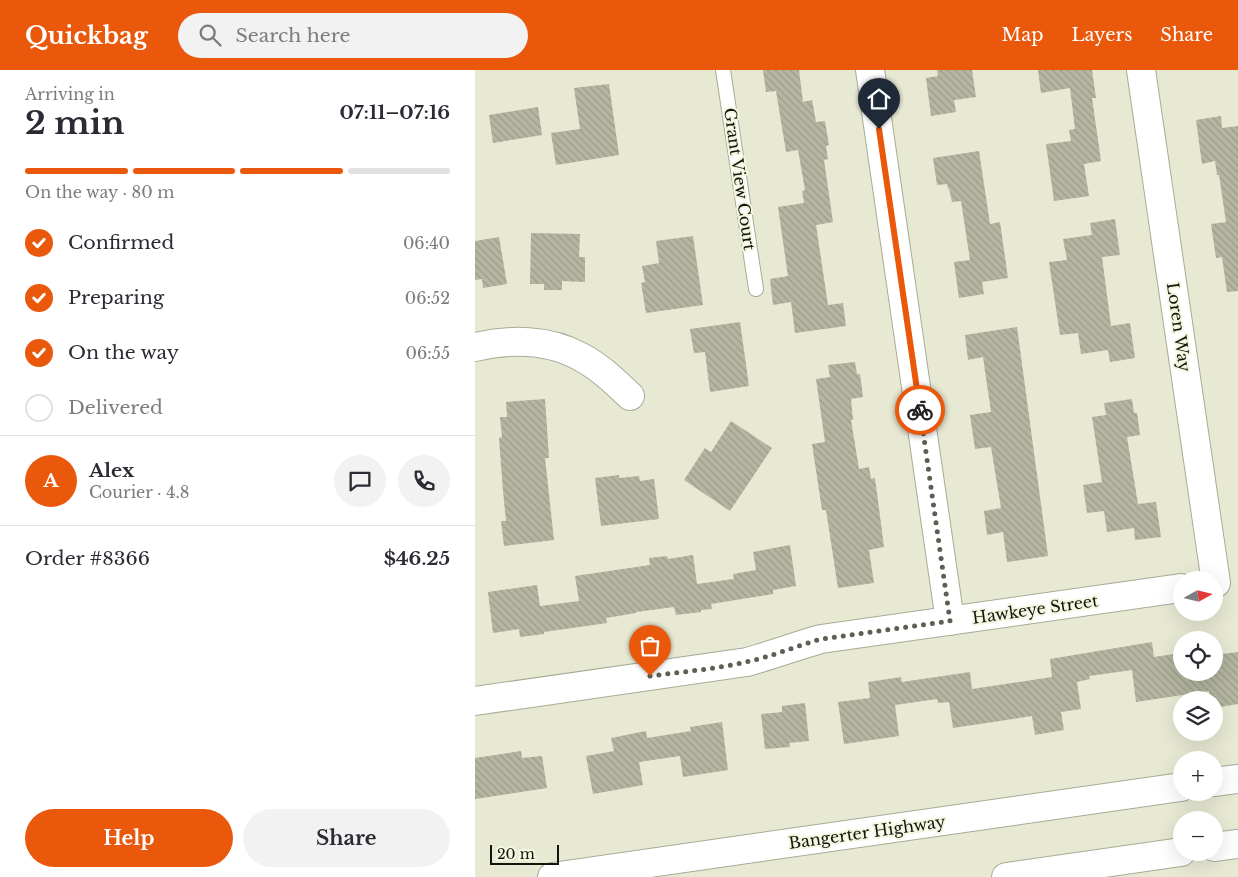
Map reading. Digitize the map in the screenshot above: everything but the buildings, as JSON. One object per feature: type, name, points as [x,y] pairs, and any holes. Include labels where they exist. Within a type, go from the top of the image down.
[{"type":"main road","points":[[870,70],[950,621]]},
{"type":"main road","name":"Loren Way","points":[[1141,70],[1221,571]]},
{"type":"main road","points":[[475,347],[511,342],[538,343],[562,349],[589,362],[630,396]]},
{"type":"main road","name":"Hawkeye Street","points":[[475,701],[747,662],[821,639],[1173,589]]},
{"type":"main road","points":[[1223,781],[1238,779]]},
{"type":"main road","name":"Bangerter Highway","points":[[552,877],[1173,788]]},
{"type":"main road","points":[[1223,846],[1238,844]]},
{"type":"main road","points":[[1006,877],[1173,853]]},
{"type":"lane","name":"Grant View Court","points":[[723,70],[756,289]]},
{"type":"way so far","points":[[650,676],[747,662],[821,639],[950,621],[920,410]]},
{"type":"route","points":[[879,129],[920,410]]}]
